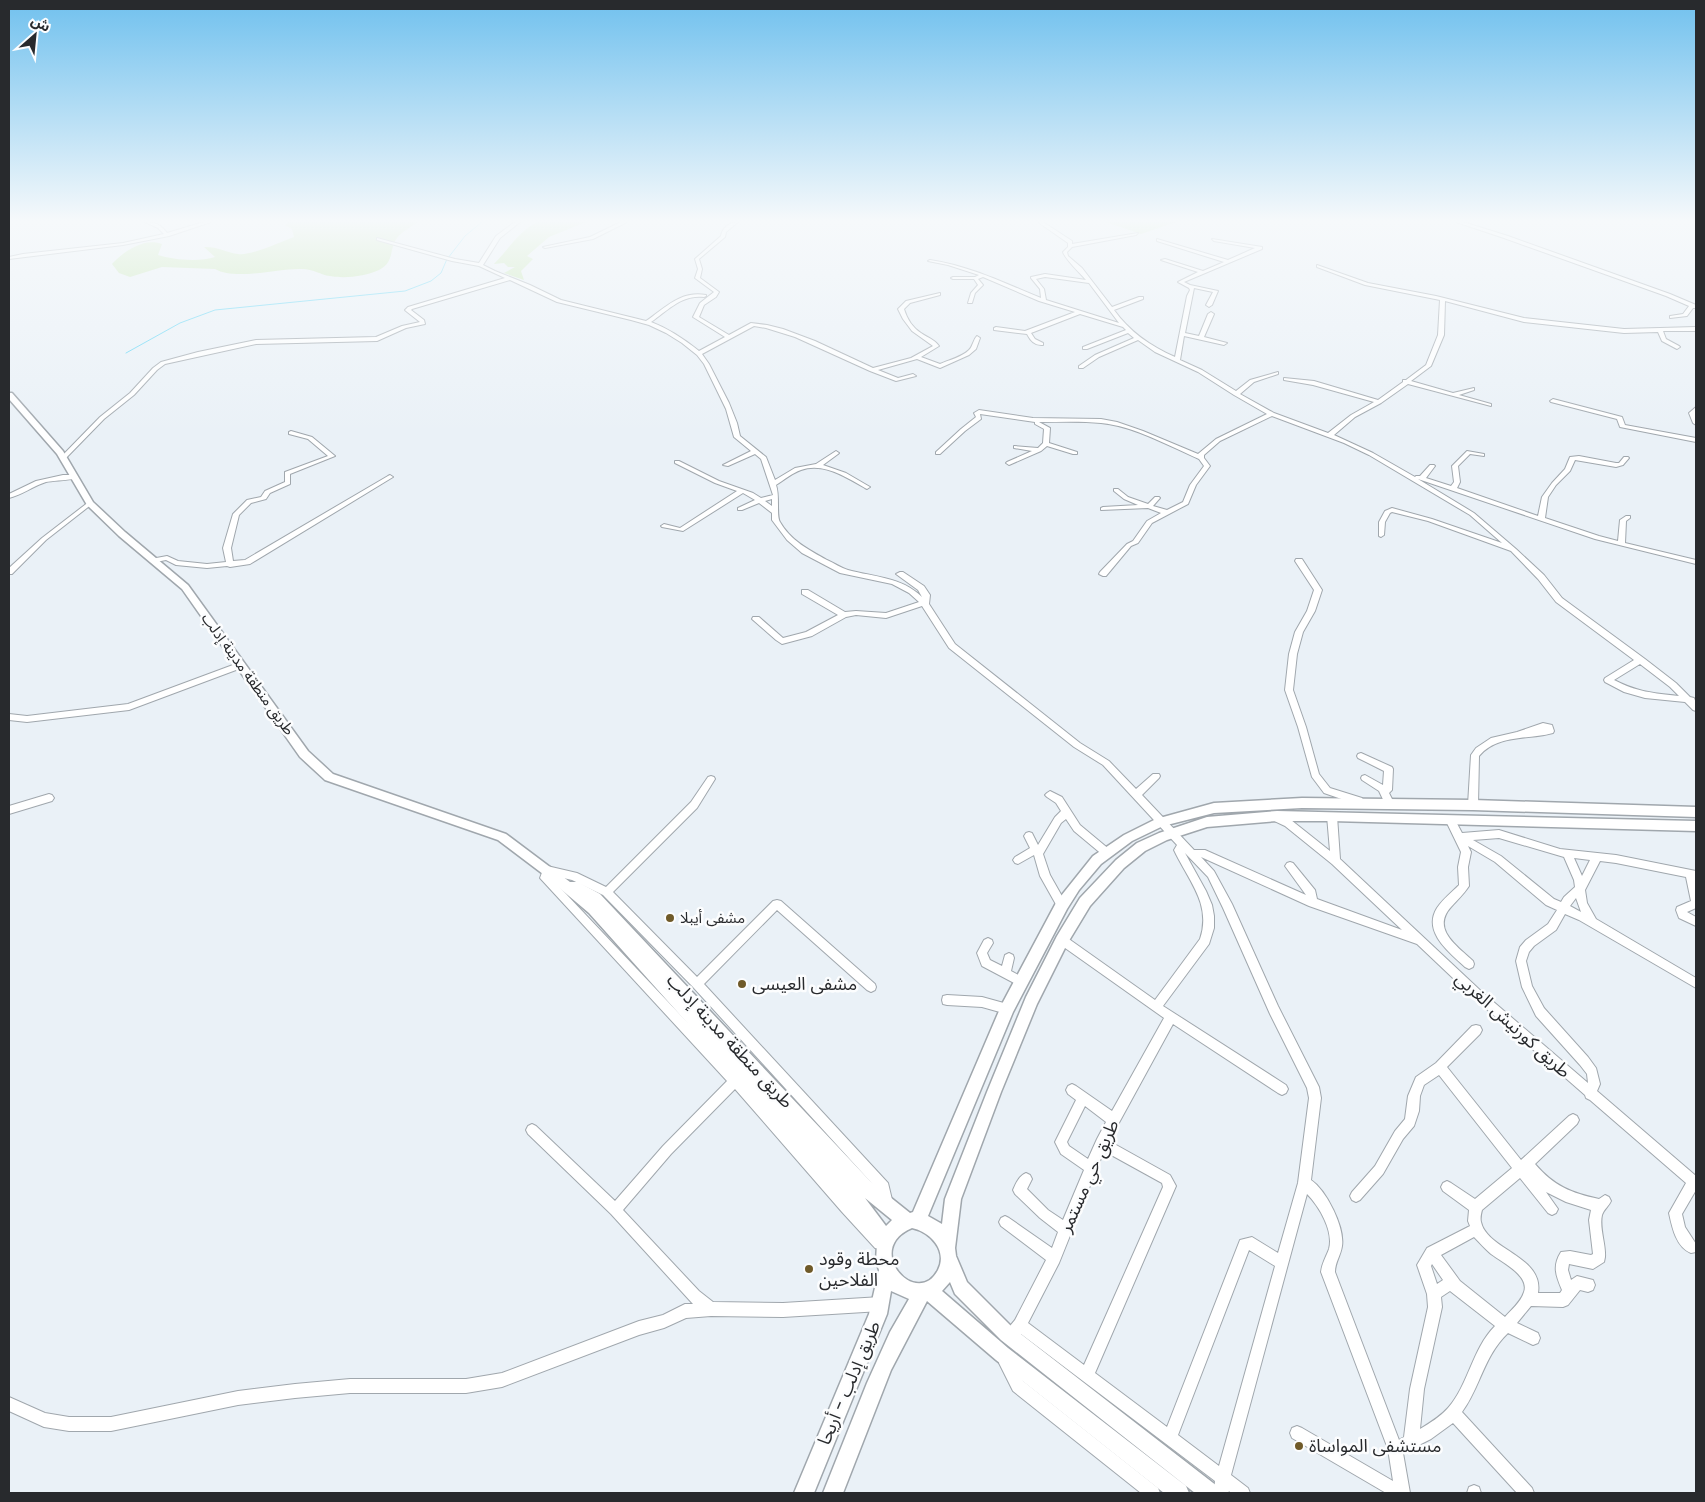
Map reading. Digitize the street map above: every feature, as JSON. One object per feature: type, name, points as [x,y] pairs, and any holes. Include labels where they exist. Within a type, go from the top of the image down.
[{"type":"main road","name":"طريق منطقة مدينة إدلب","points":[[9,395],[63,458],[90,503],[185,587],[304,754],[329,777],[502,838],[546,870],[594,909],[855,1198],[874,1222],[884,1244]]},
{"type":"main road","points":[[912,1220],[1020,981],[1062,905],[1091,867],[1128,838],[1160,822],[1214,808],[1302,803],[1473,805],[1696,812]]},
{"type":"main road","points":[[926,1290],[942,1278],[948,1253],[954,1199],[1031,1002],[1062,940],[1085,902],[1120,864],[1141,847],[1173,833],[1207,822],[1273,816],[1696,826]]},
{"type":"main road","name":"طريق منطقة مدينة إدلب","points":[[546,870],[595,898],[864,1187],[887,1205],[912,1220]]},
{"type":"main road","points":[[1179,1493],[1002,1354],[926,1290],[906,1289],[894,1281],[887,1270],[884,1259],[884,1244],[896,1226],[912,1220],[929,1223],[938,1230],[961,1288],[1210,1493]]},
{"type":"main road","name":"طريق إدلب - أريحا","points":[[804,1493],[881,1304],[887,1270]]},
{"type":"main road","name":"طريق إدلب - أريحا","points":[[833,1493],[872,1394],[900,1330],[926,1290]]},
{"type":"street","points":[[63,458],[102,418],[132,394],[163,363],[256,342],[377,339],[404,327],[423,323],[408,310],[410,308],[464,292]]},
{"type":"street","points":[[538,292],[558,301],[648,322],[670,332],[698,354],[724,398],[736,428],[737,437],[764,458],[776,496],[774,511],[776,520],[789,539],[805,551],[843,571],[894,582],[912,591],[924,603],[952,646],[1076,745],[1106,763],[1211,874],[1228,907],[1274,1010],[1313,1087],[1315,1110],[1304,1183],[1222,1486]]},
{"type":"street","points":[[717,292],[702,304],[696,317],[728,337]]},
{"type":"street","points":[[970,302],[974,292]]},
{"type":"street","points":[[1023,292],[1044,301],[1125,328]]},
{"type":"street","points":[[1043,292],[1044,301]]},
{"type":"street","points":[[1097,292],[1125,328],[1157,351],[1177,360],[1272,414],[1330,435],[1371,454],[1411,476],[1472,514],[1514,550],[1541,577],[1559,600],[1673,685],[1696,708]]},
{"type":"street","points":[[1177,360],[1191,292]]},
{"type":"street","points":[[1209,305],[1215,292]]},
{"type":"street","points":[[1408,292],[1524,320],[1624,331],[1696,329]]},
{"type":"street","points":[[1660,292],[1694,307],[1685,315],[1672,317]]},
{"type":"street","points":[[648,322],[667,310],[679,299],[695,293],[704,296]]},
{"type":"street","points":[[872,370],[889,364],[902,363],[936,346],[934,342],[915,331],[901,309],[908,302],[938,294]]},
{"type":"street","points":[[1110,310],[1141,298]]},
{"type":"street","points":[[1330,435],[1353,416],[1379,402],[1405,381],[1428,366],[1441,335],[1443,299]]},
{"type":"street","points":[[996,329],[1022,334],[1078,312]]},
{"type":"street","points":[[1201,338],[1211,314]]},
{"type":"street","points":[[698,354],[748,325],[758,324],[826,348],[898,380],[912,376]]},
{"type":"street","points":[[1085,348],[1125,328]]},
{"type":"street","points":[[1660,330],[1664,340],[1677,348]]},
{"type":"street","points":[[1028,332],[1033,340],[1041,344]]},
{"type":"street","points":[[1182,334],[1224,343]]},
{"type":"street","points":[[916,357],[936,365],[945,364],[971,351],[977,338]]},
{"type":"street","points":[[1081,367],[1097,356],[1138,338]]},
{"type":"street","points":[[1236,394],[1252,381],[1276,373]]},
{"type":"street","points":[[1286,379],[1314,383],[1379,402]]},
{"type":"street","points":[[1405,381],[1489,405]]},
{"type":"street","points":[[1452,394],[1472,389]]},
{"type":"street","points":[[1553,401],[1620,418],[1622,426],[1696,440]]},
{"type":"street","points":[[1696,409],[1692,413],[1696,423]]},
{"type":"street","points":[[938,452],[956,437],[966,425],[979,418],[977,412],[1033,420],[1101,421],[1117,424],[1201,458],[1207,466],[1193,485],[1186,503],[1149,522],[1136,542],[1130,545],[1103,574]]},
{"type":"street","points":[[1201,458],[1201,454],[1218,440],[1272,414]]},
{"type":"street","points":[[1009,463],[1040,450],[1046,444],[1046,426],[1033,420]]},
{"type":"street","points":[[230,565],[227,548],[236,514],[249,501],[264,498],[267,492],[288,483],[286,474],[332,456],[310,438],[291,433]]},
{"type":"street","points":[[1046,444],[1075,453]]},
{"type":"street","points":[[1016,447],[1040,450]]},
{"type":"street","points":[[726,465],[756,450]]},
{"type":"street","points":[[1453,489],[1457,482],[1455,466],[1470,452],[1482,455]]},
{"type":"street","points":[[818,466],[836,453]]},
{"type":"street","points":[[1541,520],[1545,497],[1554,484],[1568,470],[1572,458],[1619,464],[1626,458]]},
{"type":"street","points":[[676,462],[717,482],[761,500],[774,511]]},
{"type":"street","points":[[773,484],[800,468],[818,466],[842,473],[867,486]]},
{"type":"street","points":[[1422,478],[1432,466]]},
{"type":"street","points":[[9,496],[16,494],[26,487],[64,476],[75,477]]},
{"type":"street","points":[[1411,476],[1512,508],[1541,520],[1621,544],[1696,562]]},
{"type":"street","points":[[154,561],[167,558],[176,563],[207,566],[247,562],[390,477]]},
{"type":"street","points":[[1116,490],[1126,498],[1166,512]]},
{"type":"street","points":[[664,526],[681,530],[742,491]]},
{"type":"street","points":[[740,509],[776,496]]},
{"type":"street","points":[[1103,509],[1149,506],[1157,498]]},
{"type":"street","points":[[9,572],[44,539],[90,503]]},
{"type":"street","points":[[1381,535],[1382,522],[1387,512],[1392,510],[1430,520],[1514,550]]},
{"type":"street","points":[[1621,544],[1623,520],[1628,517]]},
{"type":"street","points":[[1299,560],[1318,590],[1293,654],[1289,690],[1302,727],[1315,775],[1328,790],[1371,804]]},
{"type":"street","points":[[900,574],[921,588],[926,595],[924,603]]},
{"type":"street","points":[[805,592],[844,615]]},
{"type":"street","points":[[756,619],[770,628],[773,634],[782,641],[809,634],[844,615],[856,613],[886,616],[924,603]]},
{"type":"street","points":[[1642,661],[1634,663],[1608,680],[1627,690],[1644,695],[1687,699],[1696,702]]},
{"type":"street","points":[[9,717],[27,719],[129,707],[241,665]]},
{"type":"street","points":[[1473,805],[1475,755],[1484,745],[1497,738],[1518,735]]},
{"type":"street","points":[[1361,756],[1389,769],[1387,790],[1382,789]]},
{"type":"street","points":[[1136,795],[1156,776]]},
{"type":"street","points":[[1365,778],[1382,789],[1390,804]]},
{"type":"street","points":[[607,892],[694,805],[711,779]]},
{"type":"street","points":[[1050,795],[1059,800],[1077,828],[1107,853]]},
{"type":"street","points":[[9,810],[49,798]]},
{"type":"street","points":[[1018,860],[1037,852],[1058,820],[1066,813]]},
{"type":"street","name":"طريق كورنيش الغربي","points":[[1273,816],[1288,823],[1334,861],[1478,995],[1695,1183]]},
{"type":"street","points":[[1332,816],[1334,861]]},
{"type":"street","points":[[1450,819],[1460,837],[1466,856],[1463,867],[1464,886],[1440,913],[1437,922],[1446,942],[1468,964]]},
{"type":"street","points":[[1460,837],[1499,834],[1567,854],[1624,860],[1694,875],[1696,902],[1681,910],[1683,915],[1696,922]]},
{"type":"street","points":[[1029,836],[1045,876],[1062,905]]},
{"type":"street","points":[[1460,837],[1498,858],[1543,897],[1593,922],[1696,983]]},
{"type":"street","points":[[1156,1007],[1205,941],[1209,929],[1210,916],[1206,903],[1179,850],[1183,844]]},
{"type":"street","points":[[1192,854],[1202,853],[1313,904],[1420,941]]},
{"type":"street","points":[[1567,854],[1581,888],[1582,903],[1593,922]]},
{"type":"street","points":[[1590,1094],[1594,1084],[1589,1067],[1540,1012],[1523,974],[1521,961],[1524,950],[1530,943],[1552,927],[1563,908],[1581,888],[1598,857]]},
{"type":"street","points":[[1290,866],[1311,893],[1313,904]]},
{"type":"street","points":[[884,1244],[846,1208],[735,1081],[545,878],[546,870],[574,876],[607,892],[697,984],[884,1188],[887,1205]]},
{"type":"street","points":[[697,984],[777,904],[871,987]]},
{"type":"street","points":[[1062,940],[1156,1007],[1282,1089]]},
{"type":"street","points":[[988,943],[982,953],[986,963],[1020,981]]},
{"type":"street","points":[[1005,973],[1009,958]]},
{"type":"street","points":[[947,1000],[982,1002],[1007,1009]]},
{"type":"street","name":"طريق حي مستمر","points":[[1015,1331],[1054,1258],[1101,1144],[1171,1016]]},
{"type":"street","points":[[1356,1196],[1380,1170],[1399,1136],[1410,1122],[1414,1096],[1420,1081],[1440,1067],[1476,1030]]},
{"type":"street","points":[[1440,1067],[1522,1166],[1552,1209]]},
{"type":"street","points":[[615,1210],[667,1150],[735,1081]]},
{"type":"street","points":[[1072,1090],[1114,1120]]},
{"type":"street","points":[[1083,1098],[1061,1142],[1065,1150],[1090,1168]]},
{"type":"street","points":[[1395,1449],[1411,1441],[1453,1413],[1492,1340],[1528,1299],[1532,1284],[1528,1276],[1521,1268],[1488,1243],[1477,1230],[1474,1214],[1476,1207],[1522,1166],[1548,1146],[1573,1120]]},
{"type":"street","points":[[532,1130],[615,1210],[694,1296],[711,1309]]},
{"type":"street","points":[[1087,1374],[1170,1186],[1166,1179],[1101,1144]]},
{"type":"street","points":[[1522,1166],[1553,1191],[1572,1199],[1602,1203],[1596,1214],[1595,1226],[1600,1248],[1599,1257],[1593,1262],[1566,1257],[1561,1266],[1570,1292]]},
{"type":"street","points":[[1026,1180],[1019,1190],[1044,1214],[1065,1229]]},
{"type":"street","points":[[1304,1183],[1310,1186],[1320,1200],[1335,1233],[1336,1244],[1328,1265],[1328,1272],[1395,1449],[1401,1493]]},
{"type":"street","points":[[1691,1247],[1679,1230],[1675,1213],[1695,1183]]},
{"type":"street","points":[[1447,1187],[1476,1207]]},
{"type":"street","points":[[1005,1222],[1054,1258]]},
{"type":"street","points":[[1411,1441],[1417,1389],[1435,1307],[1434,1294],[1424,1266],[1432,1253],[1477,1230]]},
{"type":"street","points":[[1170,1437],[1245,1245],[1252,1243],[1281,1263]]},
{"type":"street","points":[[1432,1253],[1452,1282],[1506,1325],[1533,1338]]},
{"type":"street","points":[[1434,1294],[1452,1282]]},
{"type":"street","points":[[1528,1299],[1563,1300],[1578,1283],[1588,1285]]},
{"type":"street","points":[[9,1404],[44,1420],[69,1424],[111,1424],[238,1398],[295,1391],[350,1386],[466,1386],[502,1380],[639,1328],[664,1321],[685,1311],[711,1309],[783,1310],[881,1304]]},
{"type":"street","points":[[1015,1331],[1087,1374],[1170,1437],[1222,1486],[1242,1493]]},
{"type":"street","points":[[1002,1354],[1018,1386],[1154,1493]]},
{"type":"street","points":[[1453,1413],[1527,1493]]},
{"type":"street","points":[[1297,1433],[1401,1493]]},
{"type":"waterway","points":[[126,353],[180,323],[215,310],[394,292]]},
{"type":"place","name":"مشفى أيبلا","points":[[670,918]]},
{"type":"place","name":"مشفى العيسى","points":[[742,984]]},
{"type":"place","name":"محطة وقود الفلاحين","points":[[809,1269]]},
{"type":"place","name":"مستشفى المواساة","points":[[1299,1446]]}]
